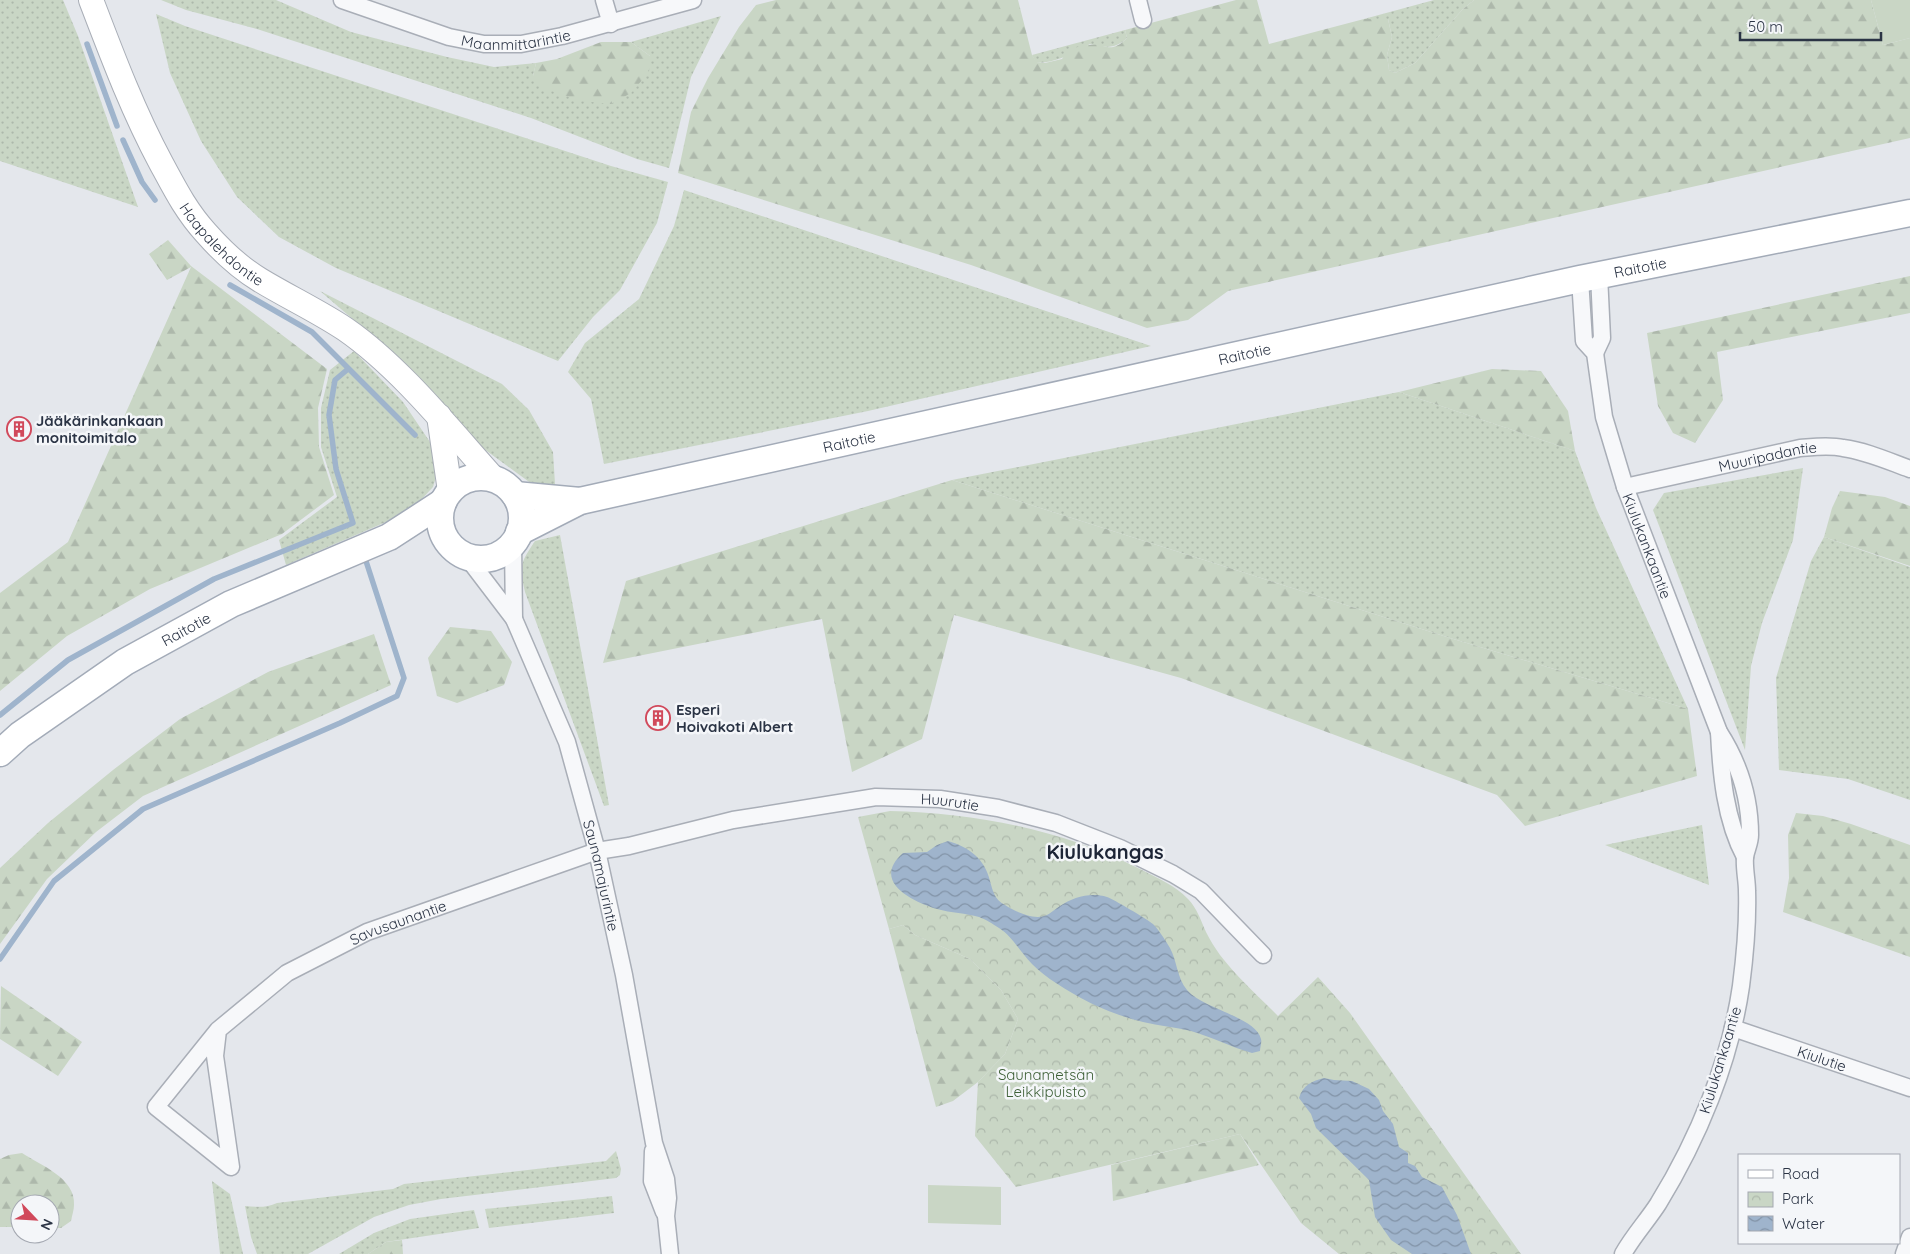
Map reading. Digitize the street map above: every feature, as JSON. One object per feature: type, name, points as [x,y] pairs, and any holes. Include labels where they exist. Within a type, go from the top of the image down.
[{"type":"main road","name":"Raitotie","points":[[466,556],[479,559],[492,558],[504,552],[516,537],[580,501],[1589,277],[1910,213]]},
{"type":"main road","points":[[466,556],[455,550],[446,540],[441,528],[440,515],[446,497],[459,483],[470,478],[494,479],[506,486],[515,495],[521,513],[516,537]]},
{"type":"main road","name":"Raitotie","points":[[515,495],[580,501]]},
{"type":"main road","name":"Raitotie","points":[[0,752],[20,735],[125,662],[231,604],[389,536],[446,497]]},
{"type":"main road","name":"Raitotie","points":[[389,536],[446,540]]},
{"type":"street","name":"Haapalehdontie","points":[[91,0],[121,77],[152,147],[184,206],[206,234],[230,257],[258,279],[345,329],[376,354],[438,416],[494,479]]},
{"type":"street","name":"Maanmittarintie","points":[[342,0],[449,37],[484,44],[522,44],[562,36],[693,0]]},
{"type":"street","points":[[604,0],[611,24]]},
{"type":"street","points":[[1138,0],[1143,20]]},
{"type":"street","name":"Kiulukankaantie","points":[[1589,277],[1602,338],[1595,353],[1604,417],[1625,487],[1719,732],[1732,752],[1742,776],[1749,817],[1750,838],[1745,857],[1747,892],[1746,938],[1741,987],[1718,1077],[1700,1124],[1657,1206],[1626,1249],[1616,1254]]},
{"type":"street","points":[[438,416],[446,497]]},
{"type":"street","name":"Muuripadantie","points":[[1625,487],[1800,448],[1842,447],[1861,451],[1910,469]]},
{"type":"street","name":"Saunamajurintie","points":[[514,619],[516,537]]},
{"type":"street","name":"Saunamajurintie","points":[[466,556],[514,619],[567,742],[597,851],[624,975],[654,1143],[666,1179],[668,1198],[666,1216],[670,1254]]},
{"type":"street","name":"Huurutie","points":[[597,851],[629,846],[733,820],[876,797],[940,798],[998,808],[1056,824],[1129,852],[1173,874],[1200,892],[1263,955]]},
{"type":"street","name":"Savusaunantie","points":[[218,1030],[215,1056],[231,1167],[156,1107],[218,1030],[287,973],[367,932],[597,851]]},
{"type":"street","name":"Kiulutie","points":[[1732,1028],[1910,1088]]},
{"type":"street","points":[[1904,1254],[1910,1237]]},
{"type":"green space","points":[[0,0],[63,0],[78,36],[138,207],[0,161]]},
{"type":"green space","points":[[161,0],[276,0],[351,32],[447,57],[494,67],[536,63],[533,76],[650,56],[631,42],[721,16],[691,77],[669,168],[637,159],[531,118],[257,29],[186,10]]},
{"type":"green space","points":[[776,0],[1018,0],[1032,55],[1037,63],[1045,63],[1062,59],[1068,50],[1081,46],[1116,46],[1127,38],[1125,30],[1236,0],[1257,0],[1269,44],[1364,19],[1388,19],[1392,37],[1387,55],[1389,70],[1395,73],[1415,63],[1462,10],[1474,0],[1871,0],[1883,45],[1910,38],[1910,138],[1228,291],[1188,320],[1147,328],[971,265],[678,173],[691,112],[708,78],[739,27],[756,5]]},
{"type":"green space","points":[[1434,0],[1474,0],[1462,10],[1415,63],[1395,73],[1389,70],[1387,55],[1392,37],[1388,19],[1364,19]]},
{"type":"green space","points":[[1871,0],[1910,0],[1910,38],[1883,45]]},
{"type":"green space","points":[[156,14],[185,26],[611,166],[668,182],[657,223],[620,290],[593,317],[558,361],[336,268],[279,237],[237,197],[201,141],[170,73]]},
{"type":"green space","points":[[1125,30],[1127,38],[1114,46],[1105,47],[1090,44],[1064,57],[1044,63],[1036,63],[1032,55]]},
{"type":"green space","points":[[601,42],[631,42],[650,56],[649,72],[631,93],[611,104],[581,101],[546,89],[533,76],[536,63],[557,59]]},
{"type":"green space","points":[[684,190],[1151,346],[868,411],[604,464],[591,399],[568,372],[585,343],[639,299],[674,226]]},
{"type":"green space","points":[[168,240],[191,266],[327,369],[318,408],[319,447],[334,495],[282,534],[150,589],[67,636],[0,691],[0,593],[68,542],[191,267],[167,280],[149,254]]},
{"type":"green space","points":[[1910,276],[1910,313],[1717,352],[1723,400],[1695,443],[1673,433],[1658,406],[1647,333]]},
{"type":"green space","points":[[320,291],[502,384],[529,410],[553,452],[555,484],[532,484],[484,449],[448,413],[404,363]]},
{"type":"green space","points":[[354,351],[403,402],[432,445],[439,467],[433,487],[419,502],[386,522],[286,565],[279,540],[337,497],[321,447],[321,408],[330,370]]},
{"type":"green space","points":[[1492,369],[1541,371],[1568,411],[1575,451],[1399,392]]},
{"type":"green space","points":[[1399,392],[1575,451],[1596,508],[1688,709],[1450,638],[952,480]]},
{"type":"green space","points":[[1803,468],[1793,540],[1762,623],[1751,666],[1745,750],[1653,510],[1664,493]]},
{"type":"green space","points":[[952,480],[1450,638],[1688,709],[1697,776],[1525,826],[1497,795],[1181,678],[954,615],[922,739],[852,772],[822,619],[603,663],[626,581]]},
{"type":"green space","points":[[1840,491],[1885,497],[1910,506],[1910,566],[1824,537],[1832,508]]},
{"type":"green space","points":[[560,535],[609,805],[604,806],[525,592],[522,576],[522,565],[535,541]]},
{"type":"green space","points":[[1824,537],[1910,567],[1910,800],[1848,779],[1779,770],[1776,678],[1811,561]]},
{"type":"green space","points":[[450,627],[491,631],[512,662],[504,685],[457,703],[437,696],[428,658]]},
{"type":"green space","points":[[374,634],[391,685],[143,796],[96,832],[47,879],[0,944],[0,868],[48,823],[180,719],[268,672]]},
{"type":"green space","name":"Saunametsän Leikkipuisto","points":[[890,811],[955,815],[1018,826],[1050,834],[1110,855],[1159,879],[1183,894],[1191,903],[1220,955],[1278,1016],[1318,977],[1350,1013],[1521,1254],[1339,1254],[1301,1223],[1240,1134],[1016,1187],[975,1136],[978,1082],[1005,1054],[1018,1019],[1001,990],[970,959],[915,935],[903,925],[889,929],[858,817]]},
{"type":"green space","points":[[1796,813],[1823,816],[1910,845],[1910,957],[1783,912],[1789,878],[1788,835]]},
{"type":"green space","points":[[1702,825],[1709,885],[1605,845]]},
{"type":"green space","points":[[903,925],[915,935],[970,959],[1001,990],[1018,1019],[1005,1054],[978,1082],[953,1101],[936,1107],[889,929]]},
{"type":"green space","points":[[1,986],[82,1042],[58,1076],[0,1039]]},
{"type":"green space","points":[[1240,1134],[1259,1165],[1113,1201],[1111,1165]]},
{"type":"green space","points":[[616,1151],[621,1169],[620,1175],[616,1178],[441,1199],[409,1205],[374,1217],[308,1254],[257,1254],[251,1237],[245,1206],[257,1207],[393,1189],[404,1184],[606,1161]]},
{"type":"green space","points":[[22,1153],[56,1173],[63,1180],[73,1196],[74,1205],[71,1221],[60,1228],[60,1194],[10,1194],[10,1227],[0,1227],[0,1159]]},
{"type":"green space","points":[[212,1181],[230,1194],[243,1254],[220,1254]]},
{"type":"green space","points":[[928,1185],[1001,1187],[1001,1225],[928,1223]]},
{"type":"green space","points":[[612,1196],[614,1213],[489,1228],[485,1209]]},
{"type":"green space","points":[[474,1210],[479,1228],[386,1242],[368,1254],[339,1254],[374,1233],[410,1219]]},
{"type":"green space","points":[[402,1240],[403,1254],[368,1254],[386,1242]]},
{"type":"water","points":[[948,841],[969,850],[980,860],[988,873],[996,897],[1001,903],[1018,912],[1040,917],[1071,900],[1082,896],[1095,895],[1107,897],[1150,921],[1158,929],[1170,948],[1181,980],[1187,990],[1205,1003],[1250,1025],[1257,1031],[1261,1039],[1260,1051],[1252,1053],[1191,1031],[1132,1019],[1098,1006],[1066,989],[1035,967],[1008,936],[992,923],[979,917],[942,910],[916,901],[898,888],[893,881],[891,872],[894,863],[903,853],[927,852],[937,845]]},
{"type":"water","points":[[1324,1078],[1352,1081],[1369,1089],[1379,1100],[1383,1111],[1393,1124],[1399,1147],[1408,1153],[1408,1163],[1415,1166],[1422,1177],[1442,1187],[1457,1215],[1471,1254],[1412,1254],[1391,1240],[1375,1217],[1369,1180],[1316,1128],[1311,1114],[1299,1098],[1309,1084]]},
{"type":"waterway","points":[[87,44],[117,126]]},
{"type":"waterway","points":[[123,140],[142,182],[155,200]]},
{"type":"waterway","points":[[230,285],[312,332],[415,435]]},
{"type":"waterway","points":[[0,715],[68,660],[214,579],[353,523],[336,469],[329,415],[335,380],[348,369]]},
{"type":"waterway","points":[[0,959],[54,881],[143,809],[397,696],[404,678],[364,555]]},
{"type":"place","name":"Jääkärinkankaan monitoimitalo","points":[[19,429]]},
{"type":"place","name":"Esperi Hoivakoti Albert","points":[[658,718]]},
{"type":"district","name":"Kiulukangas","points":[[1105,851]]}]
